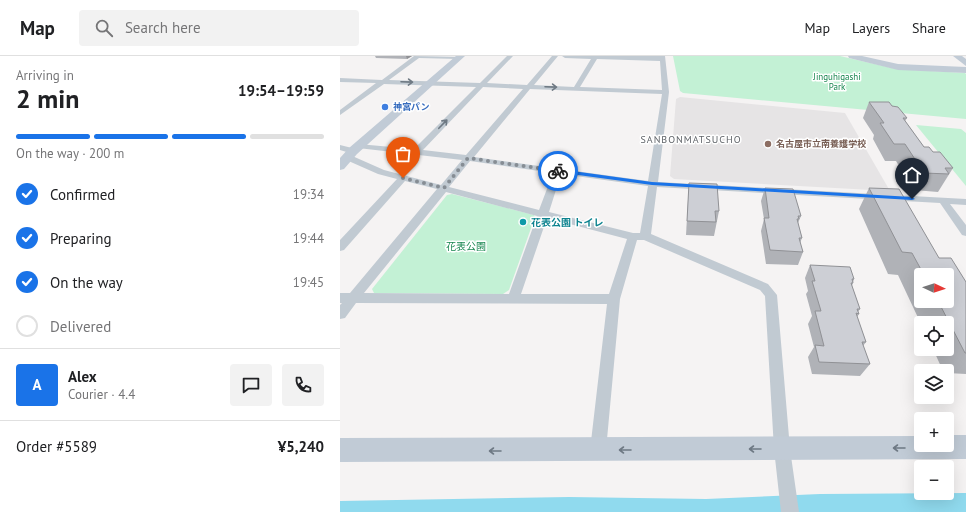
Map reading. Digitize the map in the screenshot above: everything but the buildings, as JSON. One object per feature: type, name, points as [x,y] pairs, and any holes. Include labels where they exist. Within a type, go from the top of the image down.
[{"type":"street","points":[[340,113],[418,56],[460,57]]},
{"type":"street","points":[[416,152],[510,56]]},
{"type":"street","points":[[340,314],[468,158],[555,56]]},
{"type":"street","points":[[565,56],[662,58],[666,92],[652,184],[639,236],[614,299],[598,450]]},
{"type":"street","points":[[576,88],[595,56]]},
{"type":"street","points":[[852,56],[898,67],[966,70]]},
{"type":"street","points":[[957,56],[966,63]]},
{"type":"street","points":[[349,155],[460,57]]},
{"type":"street","points":[[340,80],[666,92]]},
{"type":"street","points":[[340,147],[349,155],[381,172],[639,236],[764,287],[771,295],[782,449],[790,512]]},
{"type":"street","points":[[349,155],[416,152],[558,170],[652,184],[966,202]]},
{"type":"street","points":[[513,299],[558,170]]},
{"type":"street","points":[[340,247],[403,178]]},
{"type":"street","points":[[943,200],[966,233]]},
{"type":"street","points":[[340,298],[614,299]]},
{"type":"street","points":[[340,450],[598,450],[966,447]]},
{"type":"shaded area","name":"名古屋市立南養護学校","points":[[680,97],[845,113],[890,191],[674,179],[670,176],[676,99]]},
{"type":"green space","name":"Jinguhigashi Park","points":[[673,56],[840,56],[896,69],[965,73],[966,119],[683,93],[680,91]]},
{"type":"green space","points":[[916,125],[961,129],[966,133],[966,186]]},
{"type":"green space","name":"花表公園","points":[[452,194],[534,215],[535,217],[509,290],[503,294],[374,293],[372,289],[447,195]]},
{"type":"water","points":[[914,493],[914,500],[954,500],[954,493],[966,493],[966,512],[340,512],[340,501],[569,497],[706,499],[820,494]]},
{"type":"way so far","points":[[403,178],[444,188],[468,158],[558,171]]},
{"type":"place","name":"神宮パン","points":[[385,107]]},
{"type":"place","name":"名古屋市立南養護学校","points":[[768,144]]},
{"type":"place","name":"花表公園 トイレ","points":[[523,222]]},
{"type":"district","name":"SANBONMATSUCHO","points":[[691,139]]},
{"type":"route","points":[[558,171],[652,184],[912,199]]}]
